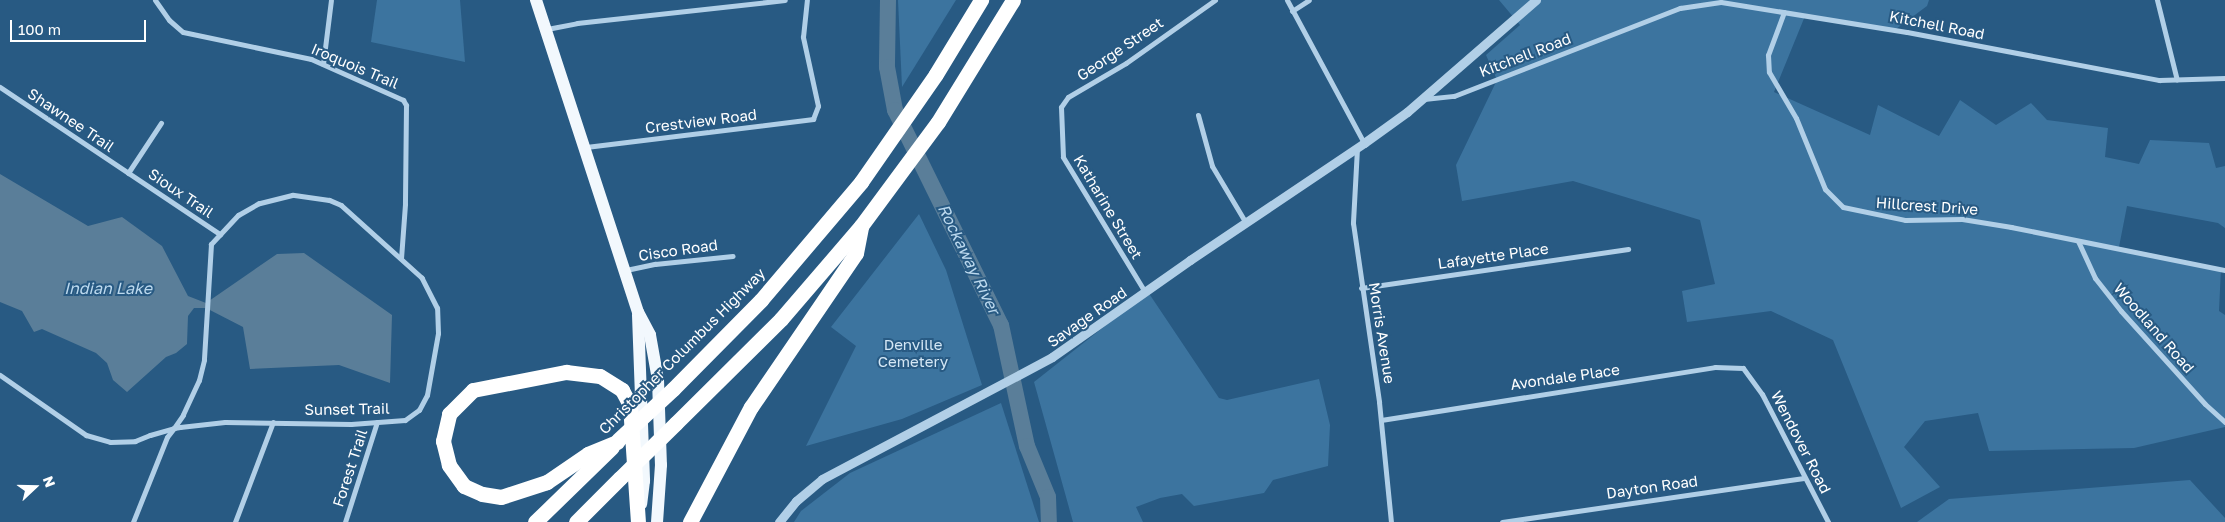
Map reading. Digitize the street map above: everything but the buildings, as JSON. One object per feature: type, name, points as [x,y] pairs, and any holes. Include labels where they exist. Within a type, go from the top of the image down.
[{"type":"highway","name":"Christopher Columbus Highway","points":[[535,522],[673,389],[799,258],[890,142],[936,74],[980,0]]},
{"type":"highway","points":[[576,522],[764,338],[861,226],[894,184],[938,122],[1013,0]]},
{"type":"highway","points":[[690,522],[750,407],[856,252],[861,226]]},
{"type":"highway","points":[[617,441],[588,454],[547,482],[501,496],[482,494],[464,486],[449,465],[443,441],[449,414],[473,390],[566,372],[600,376],[622,390],[630,405],[638,522]]},
{"type":"main road","points":[[536,0],[586,147],[638,312],[650,334],[658,380],[661,465],[657,522]]},
{"type":"main road","points":[[638,312],[644,481],[638,522]]},
{"type":"street","name":"Iroquois Trail","points":[[155,0],[169,20],[183,32],[323,64],[383,90],[406,105],[405,204],[400,258]]},
{"type":"street","points":[[323,64],[331,0]]},
{"type":"street","points":[[546,30],[577,22],[785,0]]},
{"type":"street","name":"Crestview Road","points":[[586,147],[795,123],[817,114],[803,37],[807,0]]},
{"type":"street","name":"George Street","points":[[1061,131],[1061,107],[1068,97],[1126,63],[1215,0]]},
{"type":"street","points":[[1287,0],[1361,146]]},
{"type":"street","points":[[1292,11],[1309,0]]},
{"type":"street","points":[[1421,99],[1536,0]]},
{"type":"street","points":[[2157,0],[2176,80]]},
{"type":"street","name":"Kitchell Road","points":[[1421,99],[1454,96],[1691,5],[1721,2],[1907,32],[2100,70],[2176,80],[2225,78]]},
{"type":"street","name":"Hillcrest Drive","points":[[1784,12],[1768,55],[1769,72],[1796,118],[1819,178],[1833,199],[1855,212],[1905,220],[1962,219],[2225,270]]},
{"type":"street","name":"Shawnee Trail","points":[[0,87],[128,173]]},
{"type":"street","name":"Savage Road","points":[[780,522],[796,501],[822,479],[983,396],[1052,357],[1361,146],[1402,116],[1421,99]]},
{"type":"street","points":[[1198,115],[1212,166],[1246,224]]},
{"type":"street","points":[[128,173],[161,123]]},
{"type":"street","name":"Katharine Street","points":[[1061,131],[1063,157],[1071,173],[1146,292]]},
{"type":"street","name":"Morris Avenue","points":[[1361,146],[1352,223],[1381,420],[1391,522]]},
{"type":"street","name":"Sioux Trail","points":[[128,173],[220,234]]},
{"type":"street","name":"Sunset Trail","points":[[0,375],[86,434],[98,439],[135,441],[174,428],[225,422],[377,422],[405,420],[424,403],[438,333],[433,296],[422,278],[341,205],[311,195],[292,195],[259,202],[238,215],[211,244],[206,297],[204,360],[199,380],[174,428],[167,437],[133,522]]},
{"type":"street","name":"Woodland Road","points":[[2078,241],[2096,278],[2121,310],[2205,404],[2225,422]]},
{"type":"street","name":"Lafayette Place","points":[[1361,288],[1628,249]]},
{"type":"street","name":"Cisco Road","points":[[626,270],[654,264],[732,256]]},
{"type":"street","name":"Avondale Place","points":[[1381,420],[1715,367],[1733,366],[1750,375]]},
{"type":"street","name":"Wendover Road","points":[[1750,375],[1828,522]]},
{"type":"street","points":[[235,522],[273,422]]},
{"type":"street","name":"Forest Trail","points":[[346,522],[377,422]]},
{"type":"street","name":"Dayton Road","points":[[1502,522],[1804,478]]},
{"type":"green space","points":[[377,0],[460,0],[465,62],[371,42]]},
{"type":"green space","points":[[898,0],[956,0],[902,87]]},
{"type":"green space","points":[[1499,0],[1929,0],[1927,6],[1896,29],[1805,16],[1774,92],[1870,135],[1878,105],[1939,136],[1960,100],[1996,125],[2031,103],[2047,120],[2108,128],[2105,157],[2139,164],[2150,140],[2209,143],[2216,168],[2225,166],[2225,228],[2218,223],[2127,206],[2119,247],[2221,268],[2219,311],[2225,315],[2225,427],[2134,448],[1989,451],[1978,413],[1925,421],[1904,447],[1940,487],[1901,508],[1833,340],[1771,311],[1687,322],[1682,291],[1715,284],[1700,220],[1573,181],[1462,201],[1456,165],[1497,80],[1486,55],[1520,25]]},
{"type":"green space","name":"Denville Cemetery","points":[[919,214],[946,270],[982,385],[902,419],[806,446],[856,346],[831,327]]},
{"type":"green space","points":[[1148,292],[1219,398],[1227,400],[1319,379],[1330,425],[1328,466],[1273,480],[1264,493],[1194,506],[1182,494],[1160,498],[1136,507],[1143,522],[1073,522],[1034,382]]},
{"type":"green space","points":[[1001,403],[1039,522],[794,522],[801,511],[850,473]]},
{"type":"green space","points":[[2190,480],[2225,518],[2225,522],[1917,522],[1949,499]]},
{"type":"water","name":"Indian Lake","points":[[0,174],[88,226],[122,217],[162,246],[188,296],[206,303],[277,254],[304,253],[392,315],[390,383],[339,365],[250,369],[243,327],[206,308],[194,308],[188,316],[187,344],[176,353],[166,357],[127,392],[113,380],[107,363],[96,353],[42,329],[34,332],[22,311],[0,302]]},
{"type":"waterway","name":"Rockaway River","points":[[888,0],[887,67],[895,110],[1001,325],[1027,446],[1048,497],[1049,522]]}]
